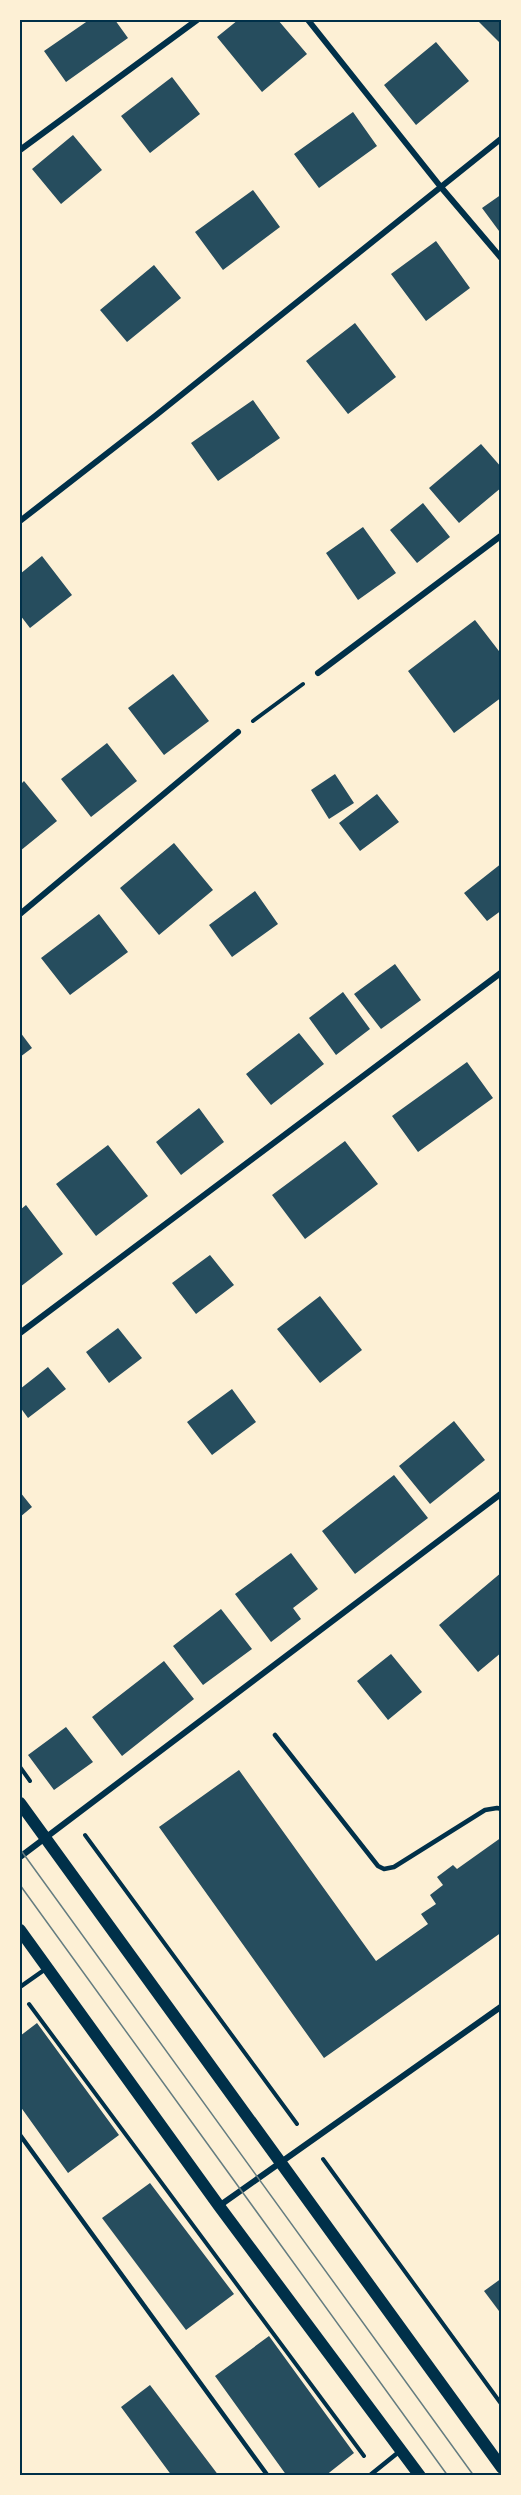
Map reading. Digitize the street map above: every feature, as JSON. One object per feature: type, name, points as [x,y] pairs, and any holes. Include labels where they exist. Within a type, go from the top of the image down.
[{"type":"main road","points":[[20,1803],[501,2468]]},
{"type":"main road","points":[[20,1930],[219,2206],[420,2475]]},
{"type":"street","points":[[20,150],[197,20]]},
{"type":"street","points":[[308,20],[501,260]]},
{"type":"street","points":[[20,521],[164,409],[501,138]]},
{"type":"street","points":[[318,673],[501,535]]},
{"type":"street","points":[[20,914],[238,732]]},
{"type":"street","points":[[20,1333],[501,972]]},
{"type":"street","points":[[20,1857],[501,1493]]},
{"type":"street","points":[[219,2206],[501,2006]]},
{"type":"lane","points":[[275,1735],[378,1866],[384,1869],[394,1867],[485,1810],[501,1809]]},
{"type":"lane","points":[[20,1987],[47,1968]]},
{"type":"lane","points":[[20,2135],[267,2475]]},
{"type":"lane","points":[[369,2475],[401,2450]]},
{"type":"path","points":[[238,732],[318,673]]},
{"type":"path","points":[[20,1767],[31,1783]]},
{"type":"path","points":[[72,1819],[501,2405]]},
{"type":"path","points":[[26,2001],[375,2471]]},
{"type":"building","points":[[89,20],[115,20],[128,38],[66,82],[44,51]]},
{"type":"building","points":[[238,20],[278,20],[307,54],[262,92],[217,37]]},
{"type":"building","points":[[477,20],[502,20],[502,45]]},
{"type":"building","points":[[436,42],[469,81],[416,125],[384,85]]},
{"type":"building","points":[[172,77],[200,114],[150,153],[121,116]]},
{"type":"building","points":[[353,112],[377,146],[319,188],[294,154]]},
{"type":"building","points":[[73,135],[102,170],[61,204],[32,169]]},
{"type":"building","points":[[253,190],[280,227],[223,270],[195,232]]},
{"type":"building","points":[[502,194],[502,235],[482,208]]},
{"type":"building","points":[[436,241],[470,288],[426,321],[391,274]]},
{"type":"building","points":[[154,265],[181,298],[127,342],[100,310]]},
{"type":"building","points":[[355,323],[396,377],[348,414],[306,361]]},
{"type":"building","points":[[253,400],[280,438],[218,481],[191,443]]},
{"type":"building","points":[[481,444],[502,468],[502,487],[459,523],[429,488]]},
{"type":"building","points":[[423,503],[450,537],[417,563],[390,530]]},
{"type":"building","points":[[363,527],[396,573],[358,600],[326,553]]},
{"type":"building","points":[[42,556],[72,595],[30,628],[20,615],[20,574]]},
{"type":"building","points":[[475,620],[502,655],[502,697],[454,733],[408,671]]},
{"type":"building","points":[[173,674],[209,721],[164,755],[128,708]]},
{"type":"building","points":[[107,743],[137,781],[91,817],[61,779]]},
{"type":"building","points":[[335,774],[354,803],[329,819],[311,790]]},
{"type":"building","points":[[24,781],[57,821],[20,851],[20,785]]},
{"type":"building","points":[[377,794],[399,822],[360,851],[339,823]]},
{"type":"building","points":[[174,843],[213,890],[159,935],[120,888]]},
{"type":"building","points":[[502,863],[502,910],[487,921],[464,893]]},
{"type":"building","points":[[255,891],[278,924],[232,957],[209,925]]},
{"type":"building","points":[[99,914],[128,952],[70,995],[41,958]]},
{"type":"building","points":[[395,964],[421,1000],[381,1029],[354,994]]},
{"type":"building","points":[[343,992],[370,1029],[336,1055],[309,1018]]},
{"type":"building","points":[[20,1032],[32,1048],[20,1057]]},
{"type":"building","points":[[299,1033],[324,1064],[271,1105],[246,1074]]},
{"type":"building","points":[[467,1062],[493,1098],[418,1152],[392,1116]]},
{"type":"building","points":[[199,1108],[224,1142],[181,1175],[156,1142]]},
{"type":"building","points":[[345,1141],[378,1184],[305,1239],[272,1195]]},
{"type":"building","points":[[108,1145],[148,1196],[96,1236],[56,1184]]},
{"type":"building","points":[[26,1205],[63,1254],[20,1287],[20,1210]]},
{"type":"building","points":[[210,1255],[234,1285],[196,1314],[172,1283]]},
{"type":"building","points":[[320,1296],[362,1350],[320,1383],[277,1329]]},
{"type":"building","points":[[118,1328],[142,1358],[109,1383],[86,1352]]},
{"type":"building","points":[[48,1367],[66,1389],[28,1418],[20,1407],[20,1389]]},
{"type":"building","points":[[232,1389],[256,1422],[212,1455],[187,1422]]},
{"type":"building","points":[[454,1421],[485,1460],[430,1504],[399,1466]]},
{"type":"building","points":[[394,1475],[428,1518],[355,1574],[322,1531]]},
{"type":"building","points":[[20,1492],[32,1507],[20,1517]]},
{"type":"building","points":[[291,1553],[318,1589],[293,1608],[301,1619],[271,1642],[235,1594]]},
{"type":"building","points":[[502,1572],[502,1652],[478,1672],[439,1625]]},
{"type":"building","points":[[221,1609],[252,1649],[203,1685],[173,1646]]},
{"type":"building","points":[[391,1654],[422,1692],[388,1720],[357,1681]]},
{"type":"building","points":[[164,1661],[194,1699],[122,1756],[92,1717]]},
{"type":"building","points":[[66,1727],[93,1762],[54,1790],[28,1755]]},
{"type":"building","points":[[239,1770],[376,1961],[428,1924],[421,1914],[436,1904],[430,1895],[443,1885],[437,1877],[453,1865],[457,1869],[502,1837],[502,1932],[324,2058],[159,1827]]},
{"type":"building","points":[[37,2023],[119,2135],[68,2173],[20,2106],[20,2036]]},
{"type":"building","points":[[150,2183],[234,2294],[186,2330],[102,2218]]},
{"type":"building","points":[[502,2278],[502,2315],[484,2291]]},
{"type":"building","points":[[269,2336],[354,2453],[325,2476],[287,2476],[215,2376]]},
{"type":"building","points":[[150,2385],[219,2476],[172,2476],[121,2407]]},
{"type":"tram line","points":[[20,1849],[474,2476]]},
{"type":"tram line","points":[[20,1885],[448,2476]]}]
